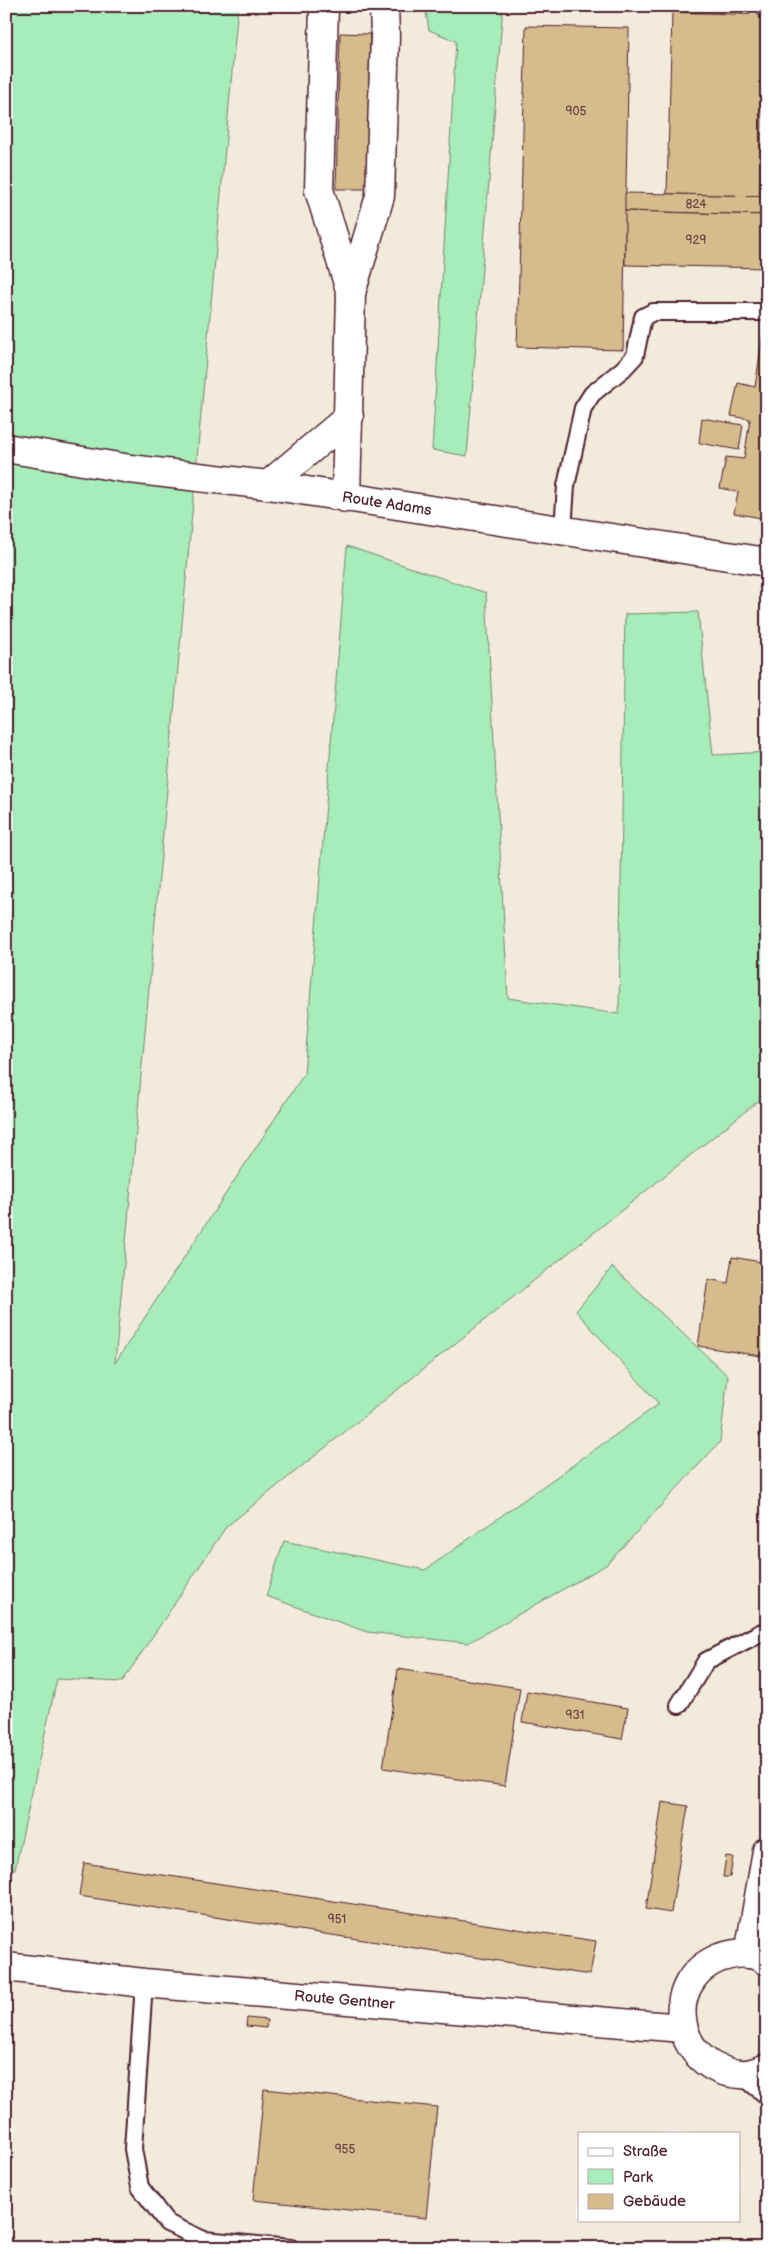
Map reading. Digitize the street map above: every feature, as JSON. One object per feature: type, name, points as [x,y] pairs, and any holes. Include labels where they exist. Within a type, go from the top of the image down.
[{"type":"street","points":[[324,6],[319,190],[351,293]]},
{"type":"street","points":[[346,498],[351,293],[380,196],[386,35],[384,6]]},
{"type":"street","points":[[268,485],[349,417]]},
{"type":"street","name":"Route Adams","points":[[6,448],[130,469],[268,485],[767,562]]},
{"type":"street","points":[[767,1851],[758,1957],[728,1955],[709,1962],[694,1975],[684,1994],[680,2014],[682,2028],[691,2048],[706,2063],[724,2072],[740,2074],[767,2068]]},
{"type":"street","name":"Route Gentner","points":[[6,1966],[144,1983],[682,2028]]},
{"type":"lane","points":[[563,530],[566,486],[583,408],[592,394],[623,369],[635,356],[643,317],[653,312],[766,312]]},
{"type":"lane","points":[[679,1705],[706,1661],[762,1632],[767,1632]]},
{"type":"lane","points":[[144,1983],[133,2149],[140,2187],[167,2223],[204,2240],[291,2248]]},
{"type":"lane","points":[[740,2074],[767,2096]]},
{"type":"shaded area","points":[[6,6],[767,6],[767,2248],[6,2248]]},
{"type":"green space","points":[[6,6],[238,6],[115,1363],[304,1074],[347,546],[486,593],[508,998],[619,1014],[625,614],[698,612],[713,755],[767,752],[767,1094],[226,1527],[122,1682],[57,1679],[15,1869],[6,1867]]},
{"type":"green space","points":[[425,6],[503,6],[467,456],[432,450],[456,41],[429,30]]},
{"type":"green space","points":[[612,1267],[728,1376],[720,1442],[606,1565],[468,1643],[367,1632],[266,1596],[284,1541],[425,1570],[659,1404],[576,1311]]},
{"type":"building","points":[[672,12],[767,15],[767,73],[763,73],[760,196],[667,194]]},
{"type":"building","points":[[526,26],[629,28],[623,350],[517,347]]},
{"type":"building","points":[[340,33],[370,34],[367,189],[336,189]]},
{"type":"building","points":[[625,193],[767,196],[767,215],[625,211]]},
{"type":"building","points":[[625,211],[767,215],[767,268],[625,265]]},
{"type":"building","points":[[767,308],[767,519],[734,513],[738,492],[720,488],[726,457],[744,459],[750,419],[731,416],[738,383],[755,387]]},
{"type":"building","points":[[702,418],[743,425],[739,450],[699,443]]},
{"type":"building","points":[[732,1257],[767,1263],[767,1357],[698,1346],[708,1279],[728,1283]]},
{"type":"building","points":[[767,1380],[767,1436],[759,1435]]},
{"type":"building","points":[[398,1669],[520,1688],[505,1786],[383,1768]]},
{"type":"building","points":[[527,1691],[628,1708],[622,1739],[522,1722]]},
{"type":"building","points":[[662,1802],[688,1806],[671,1913],[646,1909]]},
{"type":"building","points":[[726,1856],[733,1857],[730,1877],[723,1877]]},
{"type":"building","points":[[84,1863],[596,1941],[590,1975],[79,1896]]},
{"type":"building","points":[[247,2018],[267,2020],[266,2028],[246,2026]]},
{"type":"building","points":[[264,2089],[437,2107],[426,2218],[253,2200]]}]
